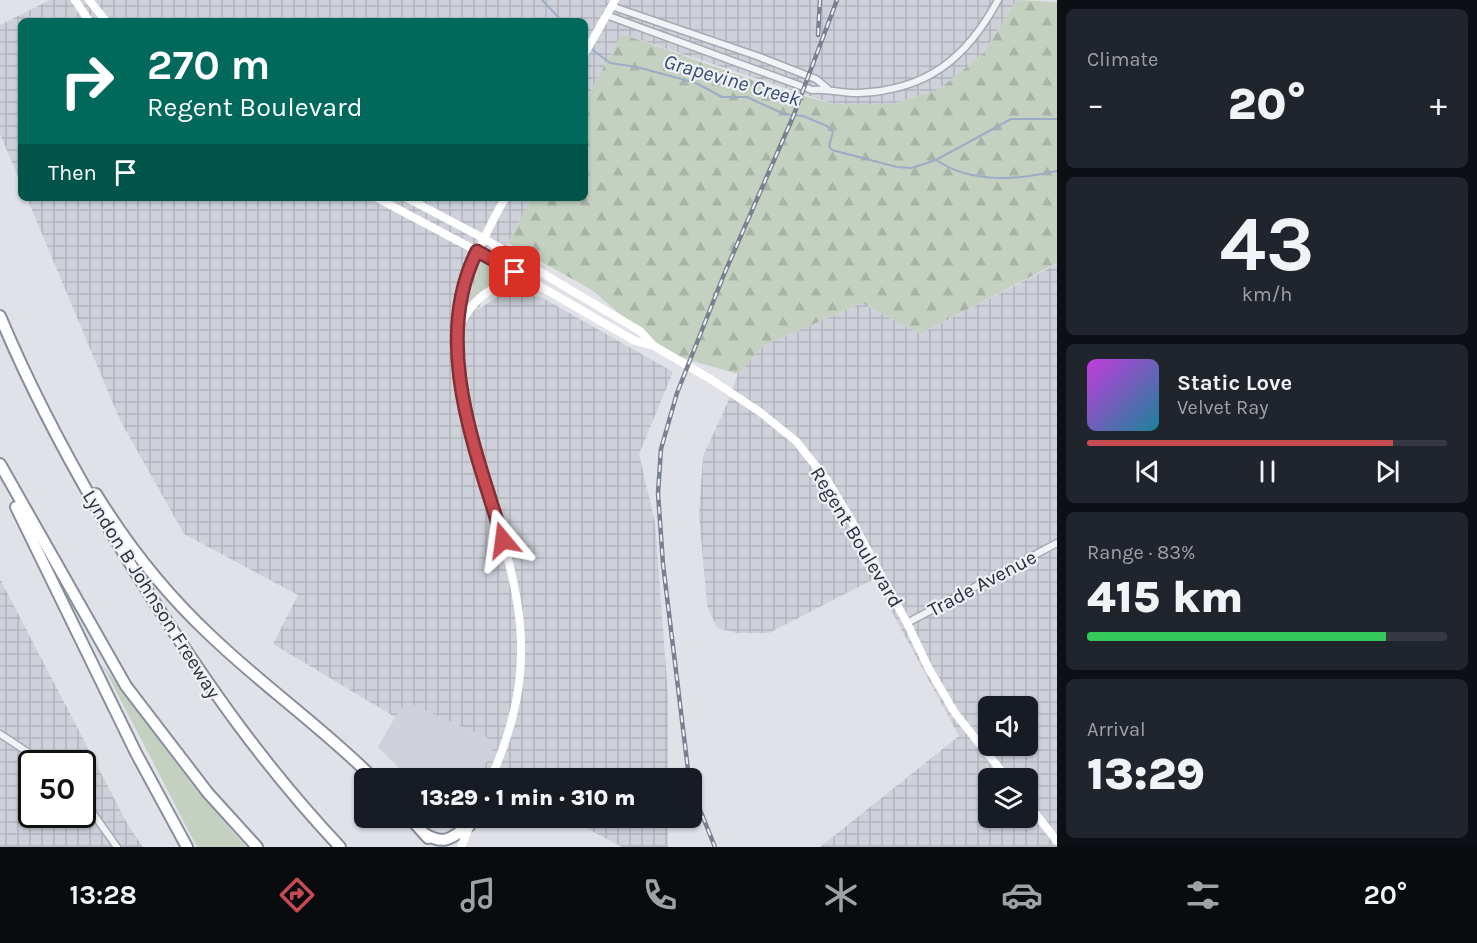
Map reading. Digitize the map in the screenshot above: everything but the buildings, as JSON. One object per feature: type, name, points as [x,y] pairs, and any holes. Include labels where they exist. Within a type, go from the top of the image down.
[{"type":"highway","name":"Lyndon B Johnson Freeway","points":[[0,316],[44,411],[116,543],[174,636],[267,765],[340,847]]},
{"type":"highway","points":[[44,411],[117,527],[159,582],[212,637],[321,729],[362,768]]},
{"type":"highway","points":[[0,464],[126,686],[208,793],[257,847]]},
{"type":"highway","points":[[0,472],[136,753],[187,847]]},
{"type":"highway","points":[[419,828],[437,847]]},
{"type":"highway","points":[[425,834],[443,842],[452,840],[465,828]]},
{"type":"street","points":[[75,0],[87,18]]},
{"type":"street","points":[[89,0],[104,18]]},
{"type":"street","points":[[606,15],[812,90],[827,88],[858,93],[892,89],[938,72],[971,42],[998,0]]},
{"type":"street","points":[[588,47],[613,3],[816,79],[827,88]]},
{"type":"street","points":[[753,69],[757,57]]},
{"type":"street","name":"Regent Boulevard","points":[[383,201],[477,251],[635,341],[654,346]]},
{"type":"street","name":"Regent Boulevard","points":[[413,201],[483,238],[640,332],[654,346],[760,412],[796,441],[827,480],[907,622],[929,669],[956,713],[999,768]]},
{"type":"street","points":[[496,768],[511,726],[521,681],[521,616],[508,560],[462,401],[457,367],[459,327],[465,290],[477,251],[503,201]]},
{"type":"street","points":[[459,327],[472,305],[489,289],[509,283],[534,283]]},
{"type":"street","name":"Trade Avenue","points":[[907,622],[1057,543]]},
{"type":"street","points":[[0,734],[25,750]]},
{"type":"street","points":[[1038,816],[1057,840]]},
{"type":"street","points":[[96,818],[117,847]]},
{"type":"street","points":[[461,847],[469,828]]},
{"type":"shaded area","points":[[50,0],[1017,0],[983,54],[938,90],[892,104],[834,104],[622,34],[588,96],[588,18],[18,18],[18,177],[0,134],[0,25]]},
{"type":"shaded area","points":[[28,201],[530,201],[508,243],[478,310],[505,291],[541,297],[673,372],[639,454],[655,523],[668,696],[668,768],[483,768],[496,742],[407,702],[395,717],[273,644],[298,595],[184,534],[120,420]]},
{"type":"shaded area","points":[[1057,264],[1057,847],[820,847],[959,736],[874,579],[769,633],[736,633],[717,628],[707,605],[699,515],[703,456],[738,374],[763,346],[862,303],[920,334]]},
{"type":"shaded area","points":[[0,579],[89,750],[18,750],[18,828],[96,828],[96,764],[128,825],[143,847],[0,847]]},
{"type":"shaded area","points":[[407,702],[496,742],[484,768],[399,768],[378,747],[395,717]]},
{"type":"shaded area","points":[[586,828],[668,828],[668,847],[622,847]]},
{"type":"green space","points":[[1017,0],[1057,2],[1057,263],[920,334],[862,303],[763,346],[738,374],[665,353],[592,290],[508,243],[530,201],[588,201],[588,96],[622,34],[778,89],[834,104],[892,104],[938,90],[983,54]]},
{"type":"green space","points":[[482,258],[515,279],[484,289],[468,304]]},
{"type":"green space","points":[[102,664],[191,783],[246,847],[197,847]]},
{"type":"waterway","name":"Grapevine Creek","points":[[542,0],[559,18]]},
{"type":"waterway","name":"Grapevine Creek","points":[[588,46],[610,63],[637,67],[696,83],[722,97],[747,97],[784,114],[803,116],[827,126],[833,132],[829,146],[832,150],[897,167],[912,168],[936,160],[1011,119],[1057,119]]},
{"type":"waterway","points":[[936,160],[964,173],[995,178],[1057,171]]},
{"type":"railway","points":[[818,35],[820,0]]},
{"type":"railway","points":[[688,768],[663,564],[658,493],[661,449],[677,393],[725,272],[793,117],[837,0]]},
{"type":"railway","points":[[702,815],[715,847]]},
{"type":"route","points":[[503,540],[462,401],[457,367],[462,300],[477,251],[515,272]]}]
